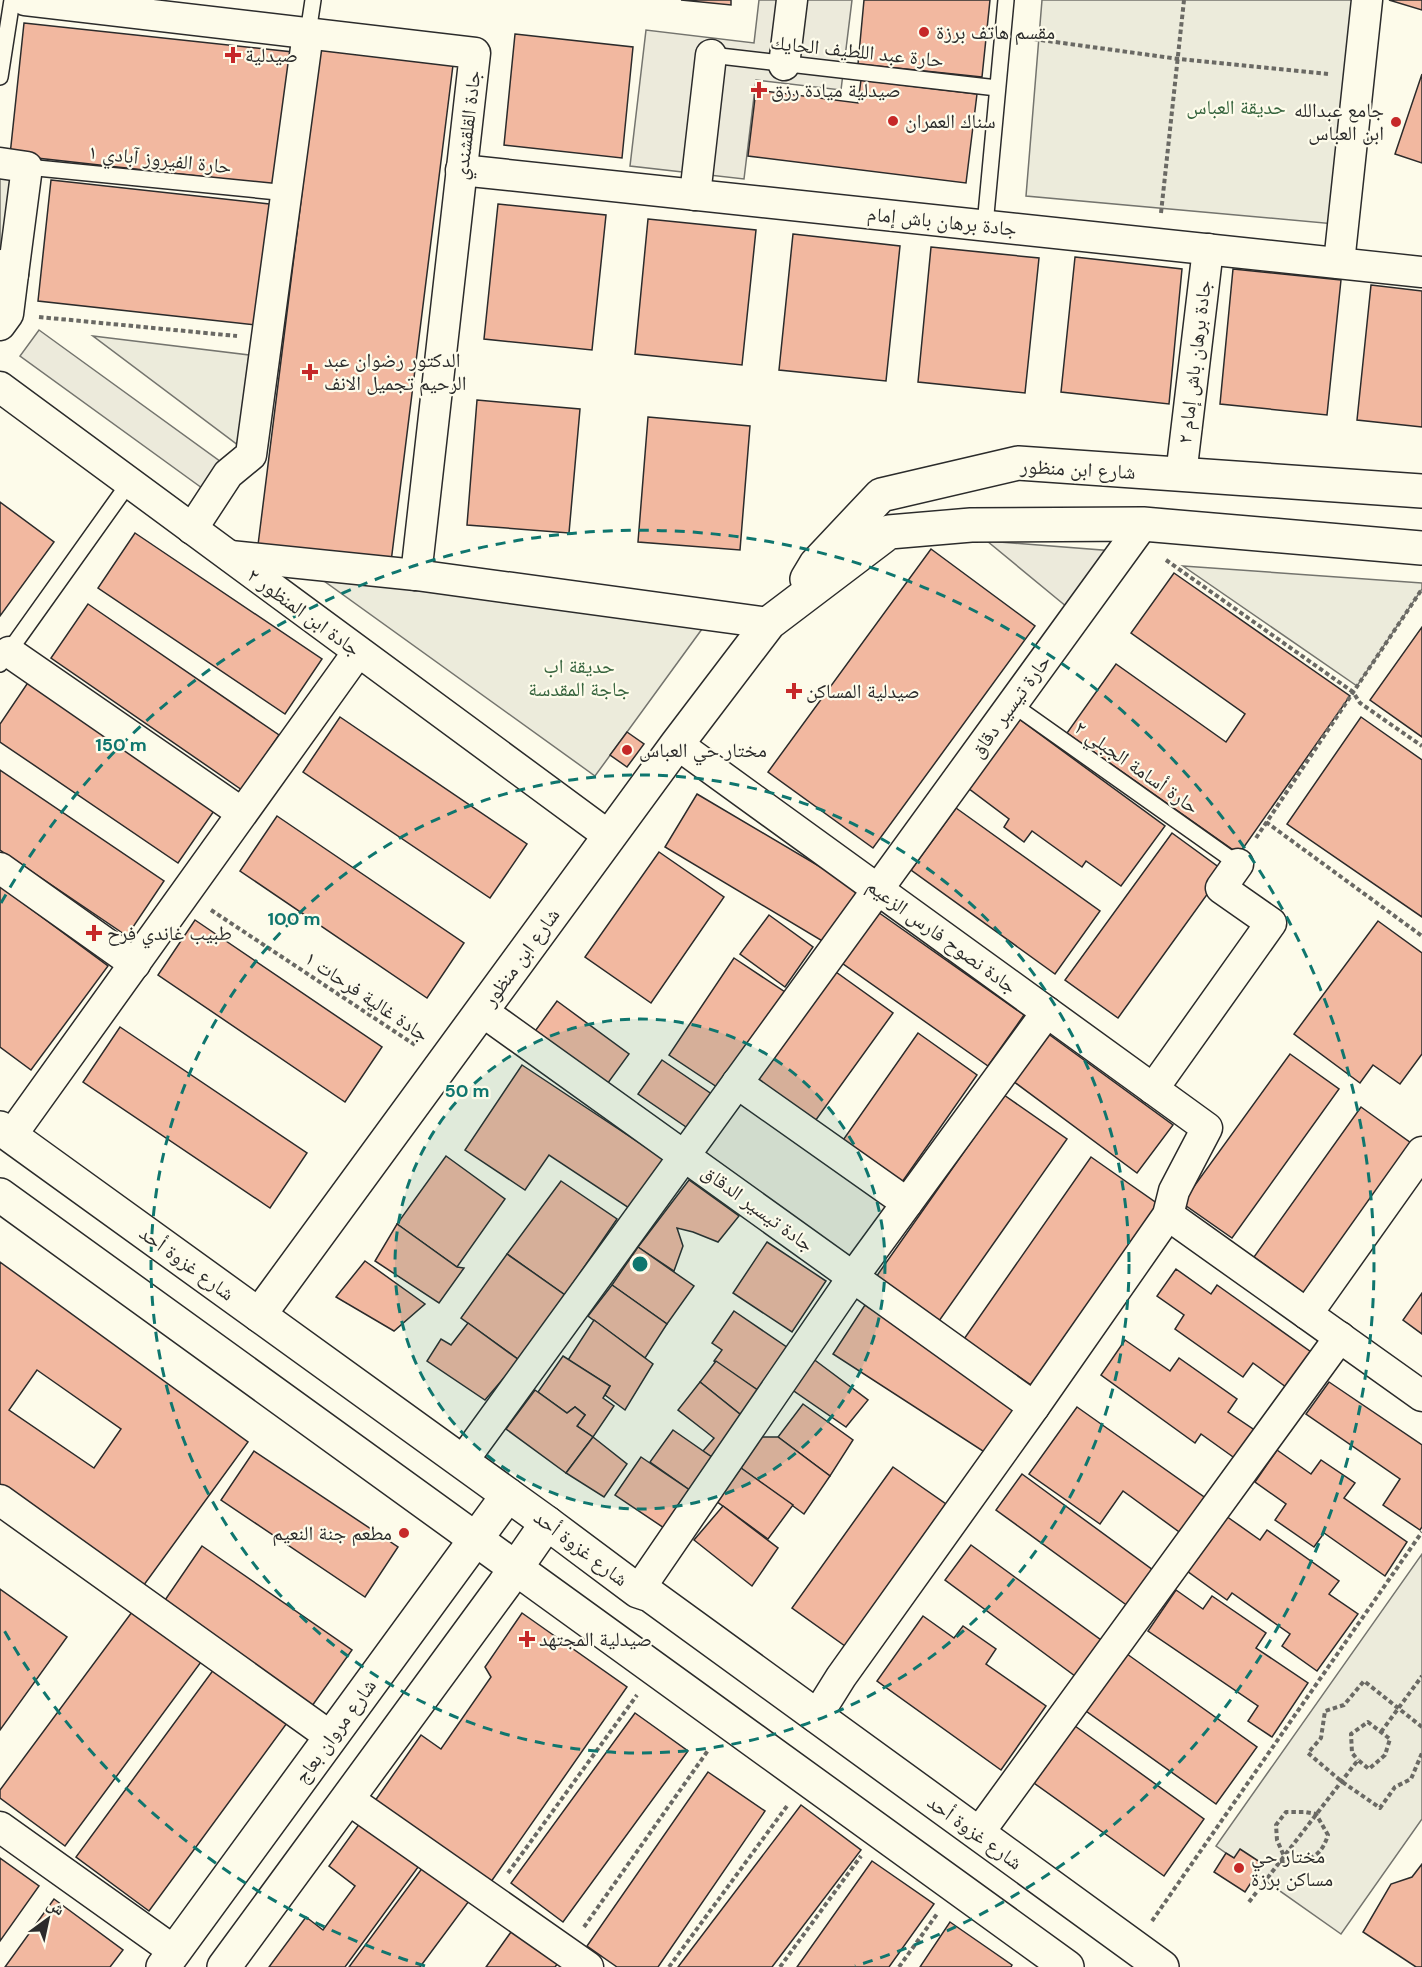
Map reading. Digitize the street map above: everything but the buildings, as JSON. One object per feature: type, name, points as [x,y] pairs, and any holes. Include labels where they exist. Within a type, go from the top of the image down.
[{"type":"main road","name":"شارع ابن منظور","points":[[259,1315],[677,744],[780,614],[816,564],[881,495],[1018,463],[1422,491]]},
{"type":"main road","name":"شارع ابن منظور","points":[[780,614],[889,532],[971,525],[1138,530],[1422,548]]},
{"type":"main road","name":"شارع غزوة أحد","points":[[6,1132],[638,1591],[650,1595],[1162,1967]]},
{"type":"main road","points":[[3,1203],[516,1568],[1067,1967]]},
{"type":"main road","name":"شارع مروان بعاج","points":[[169,1959],[508,1495]]},
{"type":"main road","points":[[226,1966],[547,1523]]},
{"type":"street","name":"جادة القلقشندي","points":[[25,0],[475,52],[416,576]]},
{"type":"street","points":[[784,65],[792,0]]},
{"type":"street","points":[[1339,263],[1367,0]]},
{"type":"street","points":[[192,529],[228,474],[251,455],[309,33]]},
{"type":"street","points":[[695,195],[711,55]]},
{"type":"street","points":[[4,320],[14,165]]},
{"type":"street","name":"جادة برهان باش إمام","points":[[461,170],[1422,272]]},
{"type":"street","name":"جادة برهان باش إمام ٢","points":[[1180,475],[1208,249]]},
{"type":"street","name":"جادة ابن المنظور ٢","points":[[0,387],[609,836]]},
{"type":"street","name":"حارة تيسير دقاق","points":[[462,1462],[1138,530]]},
{"type":"street","points":[[229,556],[780,614]]},
{"type":"street","points":[[6,1132],[135,964],[358,652]]},
{"type":"street","points":[[4,658],[242,813]]},
{"type":"street","name":"جادة نصوح فارس الزعيم","points":[[677,744],[1207,1128],[1174,1191],[1168,1215]]},
{"type":"street","points":[[1153,1089],[1270,923],[1221,888],[1238,864]]},
{"type":"street","points":[[0,868],[135,964]]},
{"type":"street","name":"جادة تيسير الدقاق","points":[[482,1011],[1034,1407]]},
{"type":"street","points":[[638,1591],[854,1277],[1047,1012]]},
{"type":"street","points":[[737,1083],[907,1203]]},
{"type":"street","points":[[1306,1314],[1422,1152]]},
{"type":"street","points":[[816,1717],[841,1677],[1168,1215],[1422,1396]]},
{"type":"street","points":[[978,1834],[1340,1337]]},
{"type":"street","points":[[0,1500],[331,1737]]},
{"type":"street","points":[[348,1798],[577,1959]]},
{"type":"street","points":[[0,1827],[169,1959]]},
{"type":"lane","points":[[0,77],[12,0]]},
{"type":"lane","points":[[309,33],[313,0]]},
{"type":"lane","points":[[985,225],[1005,0]]},
{"type":"lane","name":"حارة عبد اللطيف الحايك","points":[[711,55],[997,88]]},
{"type":"lane","name":"حارة الفيروز آبادي ١","points":[[14,165],[288,193]]},
{"type":"lane","points":[[4,658],[129,483]]},
{"type":"lane","name":"حارة أسامة الجبلي ٢","points":[[1012,704],[1238,864]]},
{"type":"path","points":[[1158,244],[1184,0]]},
{"type":"path","points":[[1002,35],[1179,58],[1359,77]]},
{"type":"path","points":[[4,320],[268,338]]},
{"type":"path","points":[[1138,530],[1353,692],[1360,703],[1422,746]]},
{"type":"path","points":[[1238,864],[1422,589]]},
{"type":"path","points":[[1266,822],[1422,936]]},
{"type":"path","name":"جادة غالية فرحات ١","points":[[185,893],[443,1064]]},
{"type":"path","points":[[1134,1947],[1422,1532]]},
{"type":"path","points":[[490,1898],[656,1670]]},
{"type":"path","points":[[1381,1732],[1422,1676]]},
{"type":"path","points":[[1422,1727],[1364,1681],[1344,1705],[1325,1711],[1321,1738],[1308,1753],[1341,1781],[1380,1808],[1395,1787],[1411,1779],[1422,1753]]},
{"type":"path","points":[[577,1959],[728,1722]]},
{"type":"path","points":[[1368,1722],[1390,1739],[1384,1755],[1369,1769],[1358,1760],[1352,1753],[1352,1734],[1368,1722]]},
{"type":"path","points":[[1249,1902],[1358,1760]]},
{"type":"path","points":[[669,1967],[807,1779]]},
{"type":"path","points":[[1279,1862],[1312,1858],[1324,1848],[1328,1834],[1316,1814],[1286,1812],[1276,1825],[1277,1840],[1284,1856]]},
{"type":"path","points":[[780,1967],[879,1831]]},
{"type":"path","points":[[899,1967],[956,1887]]},
{"type":"green space","name":"حديقة العباس","points":[[1042,0],[1355,0],[1335,224],[1026,196]]},
{"type":"green space","points":[[0,168],[24,172],[0,254]]},
{"type":"green space","points":[[93,336],[249,355],[238,445]]},
{"type":"green space","points":[[1183,566],[1422,583],[1422,589],[1357,686]]},
{"type":"green space","name":"حديقة اب جاجة المقدسة","points":[[324,581],[710,618],[595,776]]},
{"type":"green space","points":[[737,1083],[907,1203],[853,1277],[685,1156]]},
{"type":"green space","points":[[1422,1554],[1422,1819],[1341,1934],[1216,1846]]},
{"type":"shaded area","points":[[759,0],[852,0],[841,90],[756,80],[744,179],[630,166],[646,30],[754,43]]},
{"type":"shaded area","points":[[39,330],[221,462],[202,488],[20,356]]},
{"type":"shaded area","points":[[987,541],[1114,551],[1067,607]]},
{"type":"place","name":"مقسم هاتف برزة","points":[[924,32]]},
{"type":"place","name":"صيدلية","points":[[233,55]]},
{"type":"place","name":"صيدلية ميادة رزق","points":[[759,90]]},
{"type":"place","name":"سناك العمران","points":[[893,121]]},
{"type":"place","name":"جامع عبدالله ابن العباس","points":[[1396,122]]},
{"type":"place","name":"الدكتور رضوان عبد الرحيم تجميل الانف","points":[[310,372]]},
{"type":"place","name":"صيدلية المساكن","points":[[794,691]]},
{"type":"place","name":"مختار حي العباس","points":[[627,750]]},
{"type":"place","name":"طبيب غاندي فرح","points":[[94,933]]},
{"type":"place","name":"مطعم جنة النعيم","points":[[404,1533]]},
{"type":"place","name":"صيدلية المجتهد","points":[[527,1639]]},
{"type":"place","name":"مختار حي مساكن برزة","points":[[1239,1868]]}]
